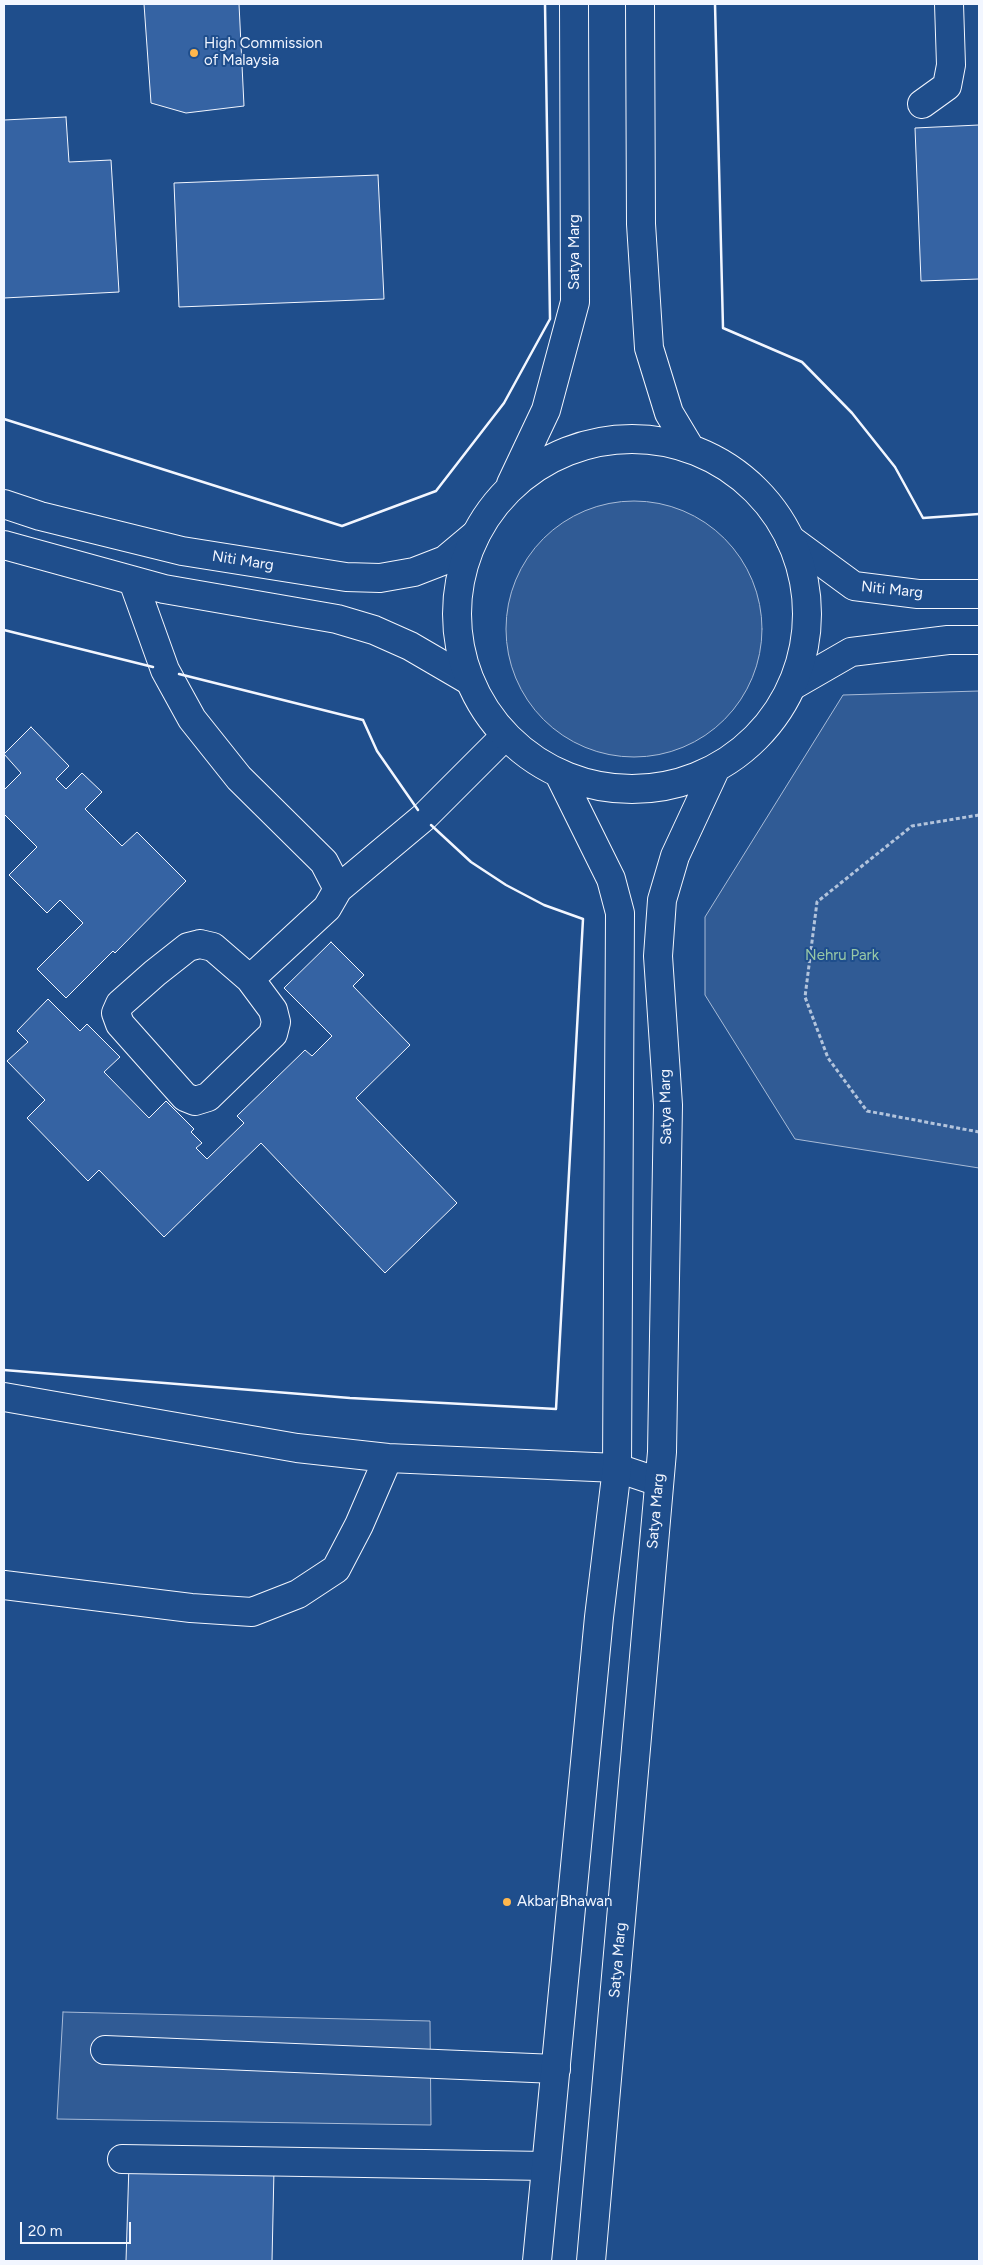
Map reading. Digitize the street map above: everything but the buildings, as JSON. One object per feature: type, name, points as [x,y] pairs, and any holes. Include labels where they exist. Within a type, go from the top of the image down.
[{"type":"main road","name":"Satya Marg","points":[[510,487],[546,410],[575,302],[574,4]]},
{"type":"main road","points":[[640,4],[641,224],[649,348],[669,413],[690,448]]},
{"type":"main road","points":[[922,104],[947,86],[951,65],[949,4]]},
{"type":"main road","points":[[636,438],[664,441],[690,448],[732,470],[765,501],[790,539],[801,568],[806,597],[807,627],[802,658],[792,686],[768,726],[734,758],[715,770],[685,782],[653,789],[621,790],[589,785],[559,774],[530,758],[505,736],[485,710],[470,681],[459,645],[456,606],[462,569],[476,534],[490,509],[510,487],[531,470],[555,455],[581,445],[608,440],[636,438]]},
{"type":"main road","name":"Niti Marg","points":[[4,504],[40,516],[182,551],[346,577],[380,578],[414,572],[445,560],[476,534]]},
{"type":"main road","name":"Niti Marg","points":[[790,539],[854,586],[918,594],[979,594]]},
{"type":"main road","points":[[4,545],[164,589],[337,619],[374,630],[410,646],[470,681]]},
{"type":"main road","points":[[133,581],[165,670],[192,719],[239,778],[324,862],[338,889]]},
{"type":"main road","points":[[792,686],[852,652],[948,640],[979,640]]},
{"type":"main road","points":[[250,979],[327,908],[338,889],[424,817],[505,736]]},
{"type":"main road","name":"Satya Marg","points":[[591,2261],[662,1452],[668,1105],[658,956],[662,900],[675,856],[715,770]]},
{"type":"main road","points":[[537,2261],[598,1627],[616,1468],[620,913],[611,879],[559,774]]},
{"type":"main road","points":[[200,944],[213,948],[250,979],[273,1010],[276,1022],[273,1034],[208,1096],[195,1101],[185,1097],[120,1024],[116,1014],[120,1004],[188,947],[200,944]]},
{"type":"main road","points":[[4,1397],[297,1448],[388,1458],[616,1468],[659,1482]]},
{"type":"main road","points":[[4,1585],[191,1608],[252,1612],[298,1594],[336,1569],[388,1458]]},
{"type":"main road","points":[[105,2050],[556,2069]]},
{"type":"main road","points":[[122,2160],[546,2166]]},
{"type":"path","points":[[979,815],[912,826],[817,902],[805,997],[828,1058],[867,1111],[979,1132]]},
{"type":"shaded area","points":[[621,501],[647,501],[671,506],[694,516],[725,538],[741,558],[757,592],[762,616],[762,642],[757,666],[741,700],[725,720],[705,736],[671,752],[647,757],[621,757],[597,752],[574,742],[543,720],[527,700],[511,666],[506,642],[506,616],[511,592],[521,569],[543,538],[563,522],[597,506]]},
{"type":"shaded area","name":"Nehru Park","points":[[979,691],[979,1168],[795,1139],[705,995],[705,917],[843,695]]},
{"type":"shaded area","points":[[63,2012],[430,2021],[431,2125],[57,2119]]},
{"type":"wall","points":[[4,419],[342,526],[436,491],[504,403],[550,319],[545,4]]},
{"type":"wall","points":[[715,4],[723,328],[802,362],[852,413],[895,467],[923,518],[979,514]]},
{"type":"wall","points":[[4,630],[153,667]]},
{"type":"wall","points":[[179,674],[363,720],[377,751],[418,810]]},
{"type":"wall","points":[[4,1370],[350,1398],[556,1409],[583,919],[544,905],[506,885],[471,862],[431,825]]},
{"type":"place","name":"High Commission of Malaysia","points":[[194,53]]},
{"type":"place","name":"Akbar Bhawan","points":[[507,1902]]}]
